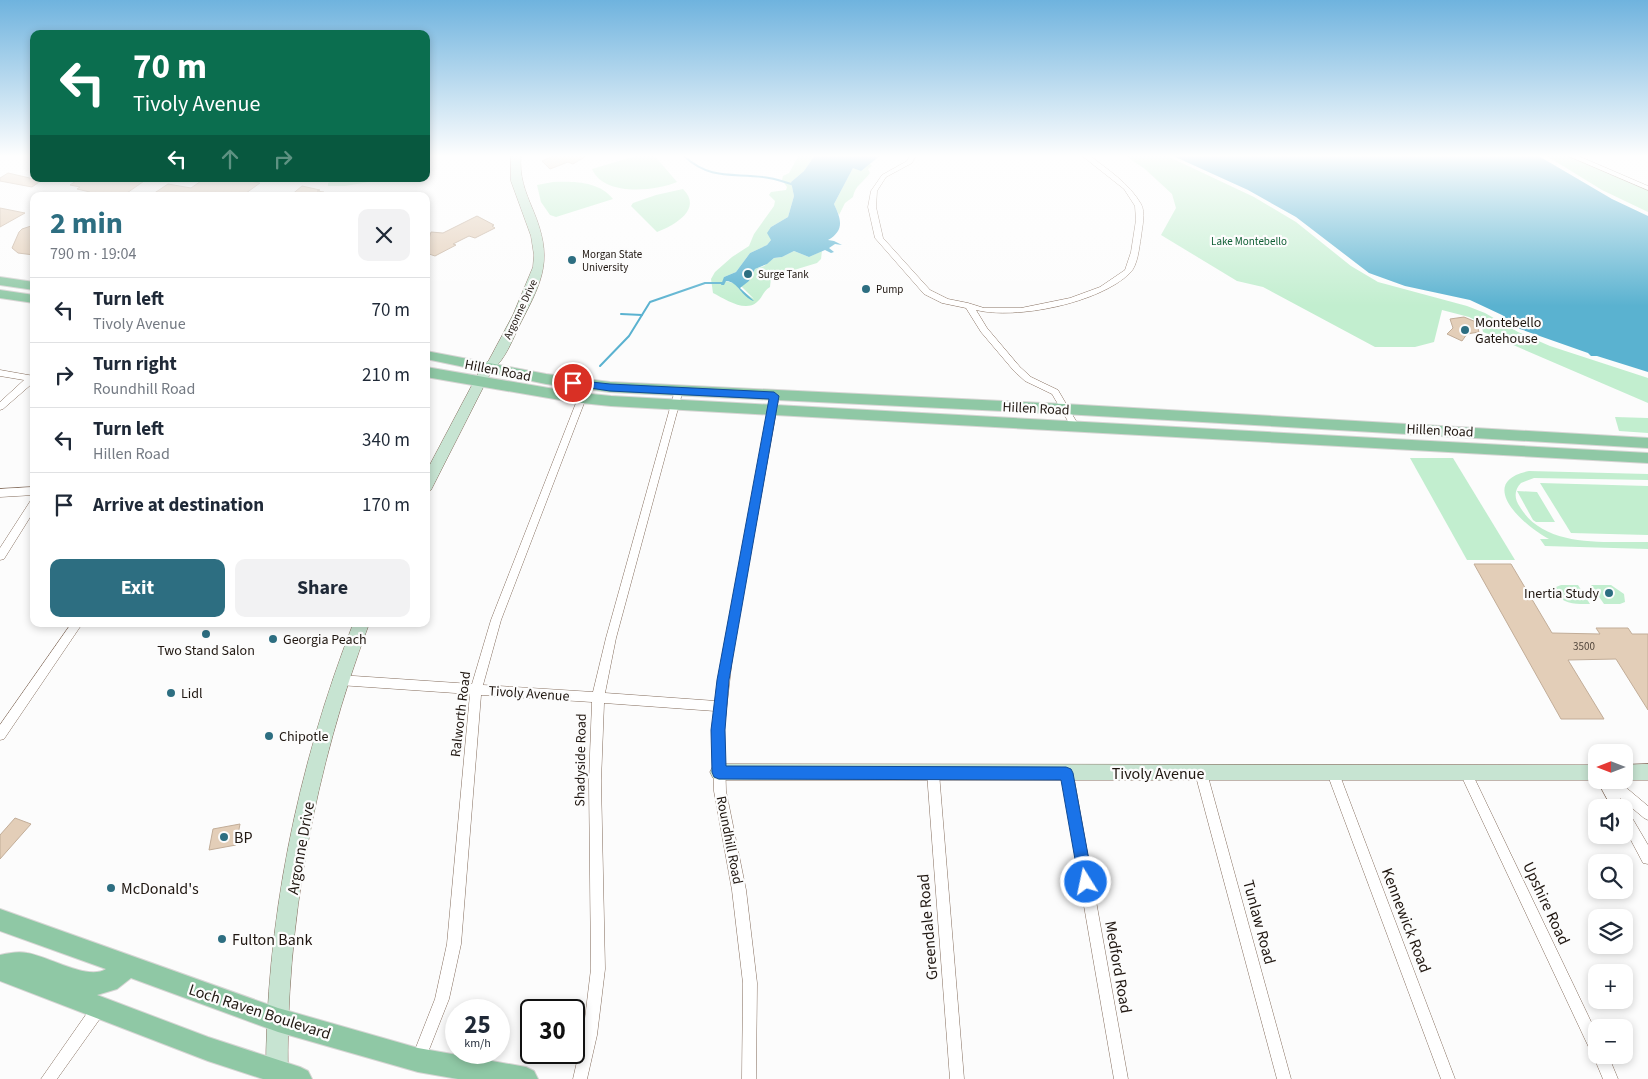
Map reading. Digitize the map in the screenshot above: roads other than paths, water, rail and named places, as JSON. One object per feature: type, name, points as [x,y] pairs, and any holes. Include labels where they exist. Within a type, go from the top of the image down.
[{"type":"main road","name":"Argonne Drive","points":[[430,478],[487,368],[487,361],[530,271],[537,245],[531,218],[526,205]]},
{"type":"main road","points":[[0,281],[30,285]]},
{"type":"main road","points":[[0,294],[30,298]]},
{"type":"main road","name":"Hillen Road","points":[[430,356],[584,392],[679,390],[773,403],[1075,426],[1648,458]]},
{"type":"main road","name":"Hillen Road","points":[[430,373],[480,381],[584,392],[675,405],[773,403],[1064,409],[1648,443]]},
{"type":"main road","name":"Argonne Drive","points":[[277,1076],[278,1020],[284,942],[297,854],[321,745],[339,680],[360,627]]},
{"type":"main road","name":"Tivoly Avenue","points":[[719,772],[1588,773]]},
{"type":"main road","points":[[1633,773],[1648,772]]},
{"type":"main road","name":"Loch Raven Boulevard","points":[[0,920],[278,1020],[418,1060],[526,1079]]},
{"type":"main road","points":[[0,966],[8,962],[24,962],[92,984],[104,983],[128,966]]},
{"type":"main road","points":[[99,1008],[128,966]]},
{"type":"main road","points":[[0,970],[277,1076],[300,1079]]},
{"type":"street","points":[[872,205],[879,238],[927,292],[945,301],[984,310],[1021,310],[1048,306],[1084,297],[1103,289],[1128,271],[1135,252],[1140,220],[1139,205]]},
{"type":"street","points":[[968,305],[984,330],[1017,368],[1028,379],[1055,392],[1075,426]]},
{"type":"street","points":[[0,373],[30,378]]},
{"type":"street","points":[[0,407],[30,380]]},
{"type":"street","name":"Shadyside Road","points":[[580,1079],[590,1035],[598,969],[595,781],[598,697],[611,638],[679,390]]},
{"type":"street","name":"Ralworth Road","points":[[418,1060],[442,999],[454,944],[476,689],[496,620],[584,392]]},
{"type":"street","name":"Roundhill Road","points":[[749,1079],[750,1013],[747,957],[740,898],[723,809],[719,772],[720,706],[728,651],[773,403]]},
{"type":"street","points":[[0,492],[30,491]]},
{"type":"street","points":[[0,556],[30,509]]},
{"type":"street","points":[[0,735],[75,627]]},
{"type":"street","name":"Tivoly Avenue","points":[[339,680],[720,706]]},
{"type":"street","name":"Greendale Road","points":[[933,773],[957,1079]]},
{"type":"street","name":"Medford Road","points":[[1066,773],[1121,1079]]},
{"type":"street","name":"Tunlaw Road","points":[[1201,773],[1284,1079]]},
{"type":"street","name":"Kennewick Road","points":[[1333,773],[1448,1079]]},
{"type":"street","name":"Upshire Road","points":[[1466,773],[1588,1030]]},
{"type":"street","points":[[1619,789],[1648,814]]},
{"type":"street","points":[[1633,831],[1648,858]]},
{"type":"street","points":[[48,1079],[99,1008]]},
{"type":"street","points":[[1604,1064],[1611,1079]]},
{"type":"water","points":[[791,205],[834,205],[840,224],[837,232],[828,240],[842,245],[835,244],[829,248],[834,252],[831,253],[825,250],[809,257],[794,251],[782,257],[774,258],[767,264],[755,269],[749,281],[740,288],[754,301],[730,282],[726,281],[724,285],[721,285],[724,277],[736,272],[750,253],[767,245],[771,240],[767,233],[771,227],[788,217]]},
{"type":"water","name":"Lake Montebello","points":[[1275,205],[1625,205],[1648,216],[1648,372],[1597,356],[1591,356],[1588,353],[1520,329],[1502,315],[1470,300],[1405,286],[1369,273],[1296,217]]},
{"type":"waterway","points":[[642,315],[650,302],[705,283],[723,283]]},
{"type":"waterway","points":[[621,314],[642,315]]},
{"type":"waterway","points":[[600,366],[629,336],[642,315]]},
{"type":"place","name":"Morgan State University","points":[[572,260]]},
{"type":"place","name":"Surge Tank","points":[[748,274]]},
{"type":"place","name":"Pump","points":[[866,289]]},
{"type":"place","name":"Montebello Gatehouse","points":[[1465,330]]},
{"type":"place","name":"Inertia Study","points":[[1609,593]]},
{"type":"place","name":"Two Stand Salon","points":[[206,634]]},
{"type":"place","name":"Georgia Peach","points":[[273,639]]},
{"type":"place","name":"Lidl","points":[[171,693]]},
{"type":"place","name":"Chipotle","points":[[269,736]]},
{"type":"place","name":"BP","points":[[224,837]]},
{"type":"place","name":"McDonald's","points":[[111,888]]},
{"type":"place","name":"Fulton Bank","points":[[222,939]]}]
